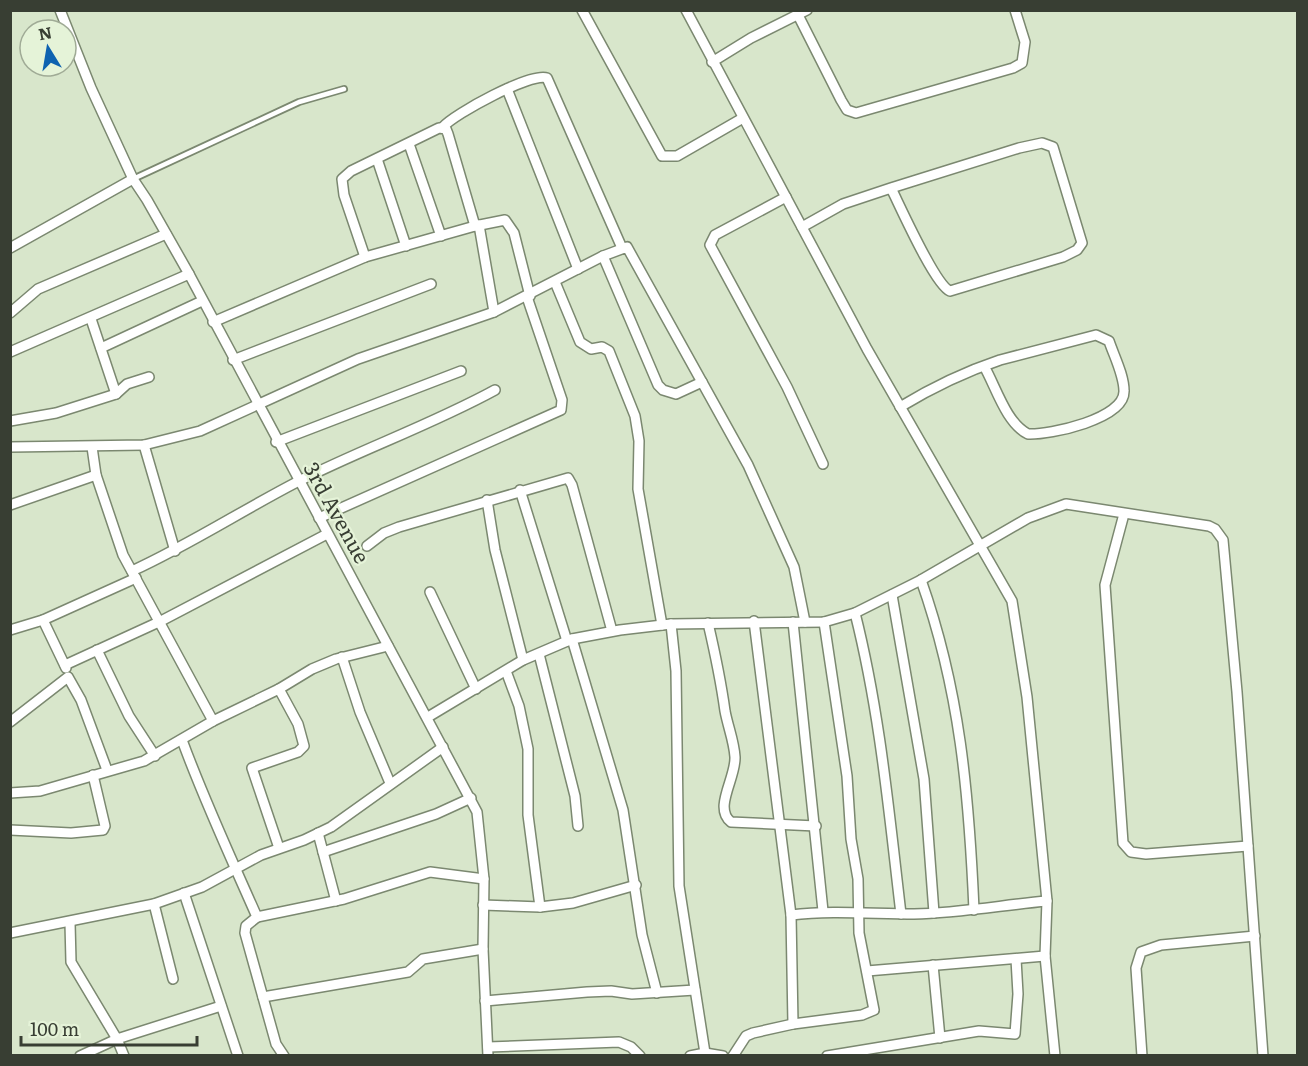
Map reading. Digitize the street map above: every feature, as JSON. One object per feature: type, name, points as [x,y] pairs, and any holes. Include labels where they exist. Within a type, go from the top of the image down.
[{"type":"street","name":"3rd Avenue","points":[[60,10],[91,88],[133,179],[189,274],[276,442],[428,717],[477,812],[484,879],[483,950],[486,1053]]},
{"type":"street","points":[[582,10],[662,156],[677,156],[743,118]]},
{"type":"street","points":[[686,10],[712,62],[900,406],[1012,601],[1027,697],[1047,901],[1045,956],[1055,1056]]},
{"type":"street","points":[[712,62],[751,38],[807,10]]},
{"type":"street","points":[[798,15],[845,106],[856,113],[1013,68],[1022,63],[1025,42],[1015,10]]},
{"type":"street","points":[[364,257],[341,183],[351,171],[443,128],[454,118],[507,89],[541,76],[550,81],[622,248]]},
{"type":"street","points":[[507,89],[578,269]]},
{"type":"street","points":[[443,128],[446,129],[453,148],[477,225],[494,312]]},
{"type":"street","points":[[802,227],[843,204],[891,188],[1019,148],[1042,143],[1051,144],[1066,182],[1082,243],[1077,250],[1063,257],[950,291],[944,287],[932,269],[891,188]]},
{"type":"street","points":[[409,144],[441,236]]},
{"type":"street","points":[[378,159],[406,246]]},
{"type":"street","points":[[10,248],[133,179]]},
{"type":"street","points":[[786,197],[715,235],[710,245],[787,387],[823,464]]},
{"type":"street","points":[[213,322],[364,257],[477,225],[508,221],[528,296],[562,400],[561,410],[319,518]]},
{"type":"street","points":[[10,313],[38,289],[166,234]]},
{"type":"street","points":[[10,447],[144,445],[200,431],[358,359],[494,312],[603,256],[622,248],[630,249],[748,465],[794,567],[805,622]]},
{"type":"street","points":[[603,256],[658,385],[663,390],[676,394],[702,382]]},
{"type":"street","points":[[10,352],[189,274]]},
{"type":"street","points":[[555,282],[580,342],[591,349],[602,347],[609,351],[635,416],[639,441],[638,489],[676,671],[679,886],[705,1053]]},
{"type":"street","points":[[233,360],[431,284]]},
{"type":"street","points":[[101,348],[202,301]]},
{"type":"street","points":[[91,318],[117,394]]},
{"type":"street","points":[[900,406],[961,373],[984,366],[1099,335],[1109,341],[1124,391],[1119,406],[1111,412],[1053,432],[1028,434],[1021,430],[1010,415],[984,366]]},
{"type":"street","points":[[276,442],[461,371]]},
{"type":"street","points":[[10,421],[56,413],[117,394],[127,384],[149,377]]},
{"type":"street","points":[[10,630],[43,620],[134,574],[298,482],[459,410],[495,390]]},
{"type":"street","points":[[144,445],[175,550]]},
{"type":"street","points":[[92,447],[96,475],[123,555],[161,621],[213,721]]},
{"type":"street","points":[[10,505],[96,475]]},
{"type":"street","points":[[367,546],[384,533],[399,528],[520,490],[563,478],[570,479],[612,631]]},
{"type":"street","points":[[520,490],[623,810],[642,935],[657,993]]},
{"type":"street","points":[[487,500],[495,550],[524,660]]},
{"type":"street","points":[[428,717],[524,660],[570,640],[612,631],[667,625],[754,621],[824,622],[855,613],[921,580],[980,543],[1066,504],[1198,523],[1215,529],[1223,540],[1263,1056]]},
{"type":"street","points":[[1124,514],[1105,585],[1123,843],[1131,852],[1146,854],[1248,846]]},
{"type":"street","points":[[65,665],[161,621],[327,534]]},
{"type":"street","points":[[921,580],[948,667],[960,733],[974,910]]},
{"type":"street","points":[[430,592],[476,689]]},
{"type":"street","points":[[892,595],[924,779],[934,913]]},
{"type":"street","points":[[855,613],[866,654],[886,774],[901,914]]},
{"type":"street","points":[[43,620],[65,665],[68,677],[81,700],[107,770]]},
{"type":"street","points":[[754,621],[790,915],[793,1024]]},
{"type":"street","points":[[794,622],[823,911]]},
{"type":"street","points":[[733,1056],[746,1036],[793,1024],[873,1012],[859,933],[847,776],[824,622]]},
{"type":"street","points":[[708,623],[735,759],[733,777],[722,805],[724,814],[731,822],[816,826]]},
{"type":"street","points":[[10,793],[40,791],[138,763],[155,756],[213,721],[279,689],[312,669],[342,657],[388,646]]},
{"type":"street","points":[[97,650],[129,716],[155,756]]},
{"type":"street","points":[[539,654],[575,796],[578,826]]},
{"type":"street","points":[[342,657],[360,712],[390,783]]},
{"type":"street","points":[[506,671],[519,706],[528,749],[528,815],[540,907]]},
{"type":"street","points":[[10,722],[68,677]]},
{"type":"street","points":[[279,689],[305,744],[298,752],[252,768],[279,848]]},
{"type":"street","points":[[182,740],[203,797],[257,917]]},
{"type":"street","points":[[10,933],[70,923],[154,904],[202,887],[279,848],[318,833],[443,747]]},
{"type":"street","points":[[10,830],[103,831],[105,826],[93,775]]},
{"type":"street","points":[[323,852],[436,814],[471,798]]},
{"type":"street","points":[[318,833],[336,901]]},
{"type":"street","points":[[284,1056],[276,1044],[245,933],[246,926],[257,917],[336,901],[371,889],[405,882],[430,872],[484,879]]},
{"type":"street","points":[[483,905],[540,907],[573,903],[636,885]]},
{"type":"street","points":[[184,893],[238,1056]]},
{"type":"street","points":[[790,915],[823,911],[934,913],[1047,901]]},
{"type":"street","points":[[154,904],[173,979]]},
{"type":"street","points":[[70,923],[71,962],[117,1039],[124,1056]]},
{"type":"street","points":[[1142,1056],[1136,968],[1141,952],[1156,946],[1255,936]]},
{"type":"street","points":[[263,997],[408,972],[423,959],[483,950]]},
{"type":"street","points":[[867,971],[1045,956]]},
{"type":"street","points":[[827,1056],[979,1031],[1015,1034],[1018,994],[1016,960]]},
{"type":"street","points":[[933,965],[940,1038]]},
{"type":"street","points":[[486,1001],[611,991],[632,994],[694,990]]},
{"type":"street","points":[[80,1056],[117,1039],[221,1006]]},
{"type":"street","points":[[486,1053],[612,1042],[631,1047],[640,1056]]},
{"type":"street","points":[[690,1056],[705,1053],[723,1056]]},
{"type":"lane","points":[[133,179],[299,102],[344,89]]}]
